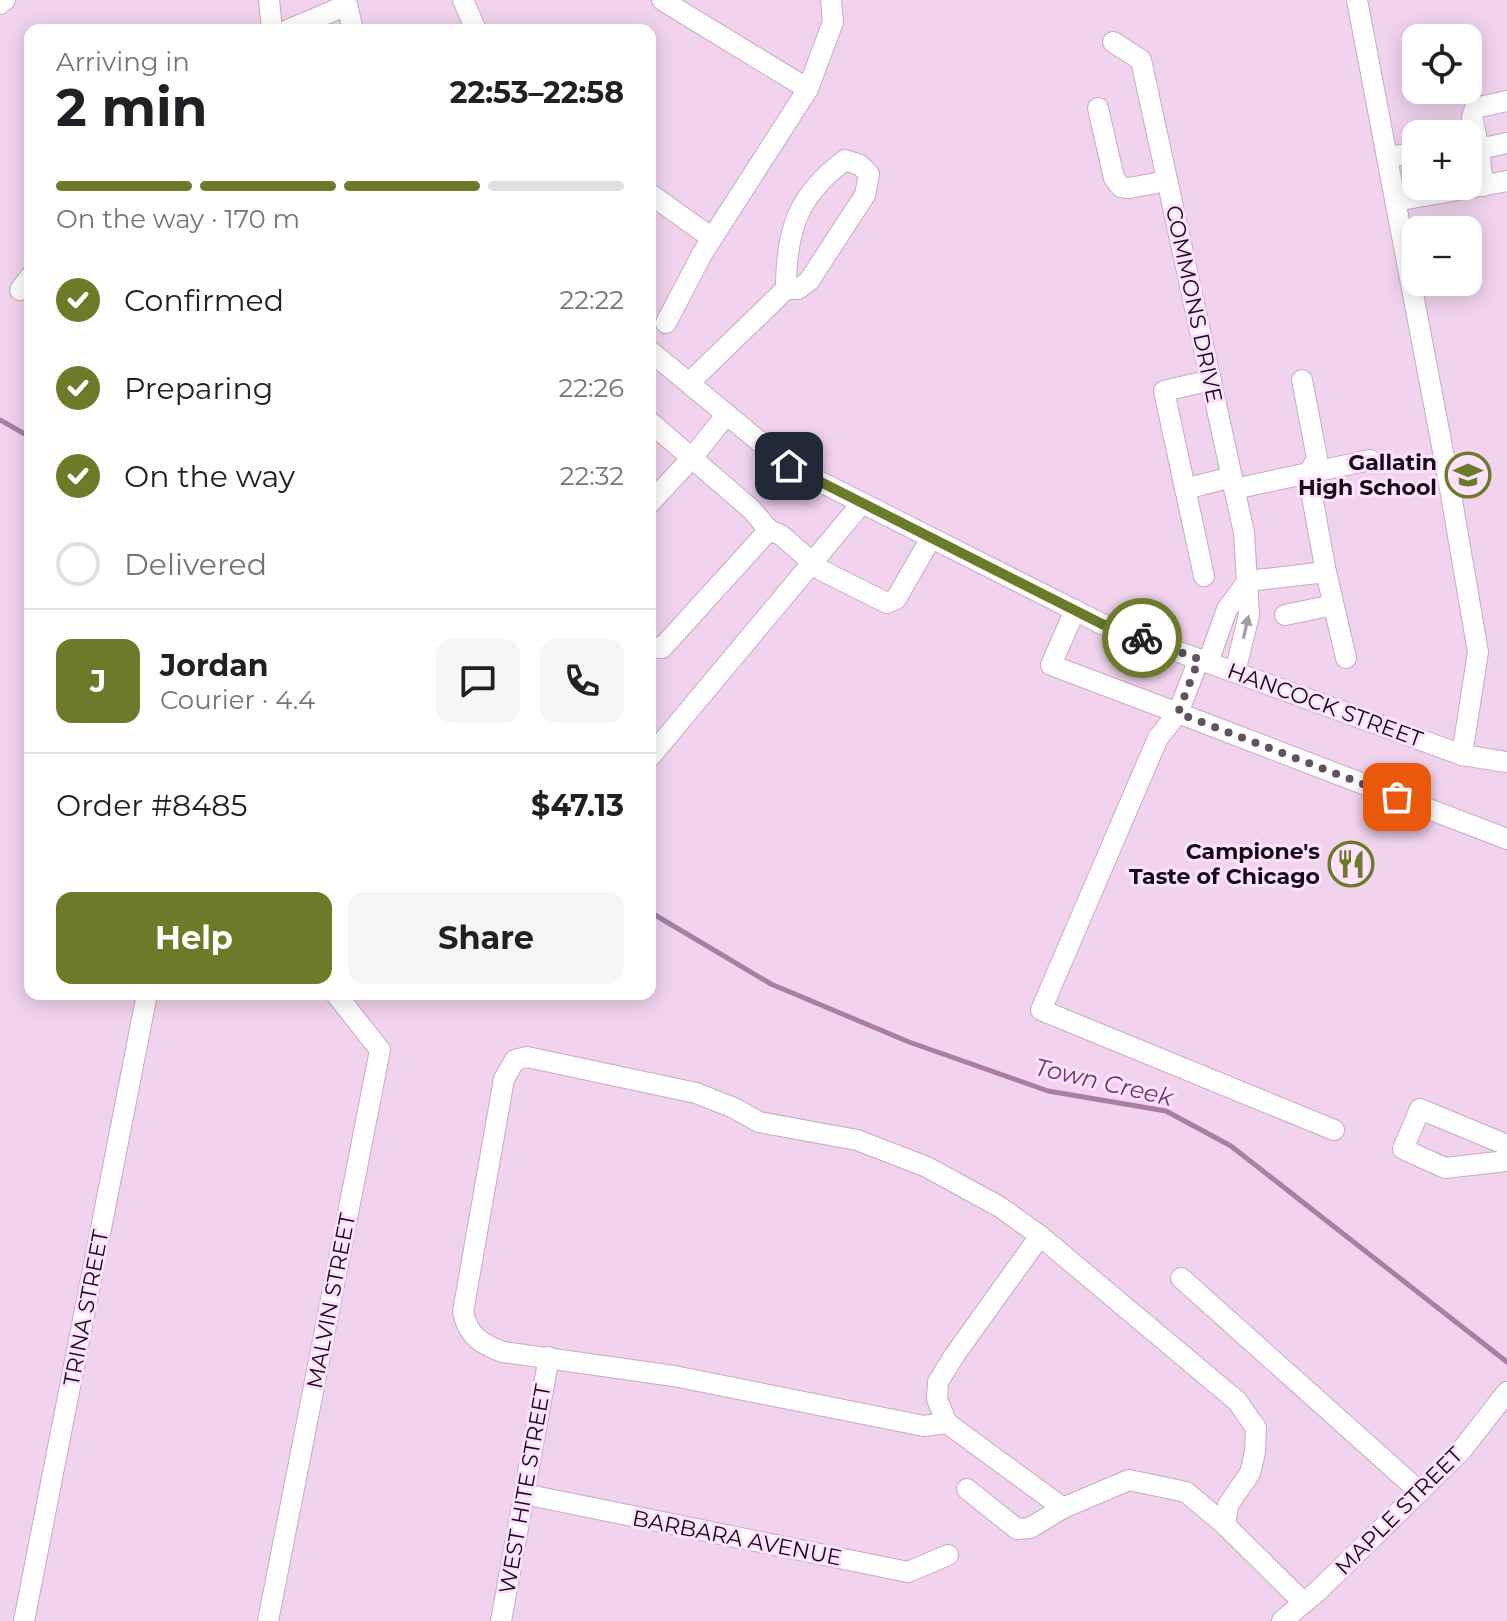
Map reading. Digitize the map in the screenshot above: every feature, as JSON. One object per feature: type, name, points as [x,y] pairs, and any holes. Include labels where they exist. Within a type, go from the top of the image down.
[{"type":"street","points":[[0,4],[5,0]]},
{"type":"street","points":[[269,0],[271,24]]},
{"type":"street","points":[[463,0],[473,24]]},
{"type":"street","points":[[662,0],[808,89]]},
{"type":"street","points":[[666,323],[712,238],[808,89],[833,22],[831,0]]},
{"type":"street","points":[[1357,0],[1478,652],[1462,755]]},
{"type":"street","points":[[301,24],[346,3],[351,24]]},
{"type":"street","name":"COMMONS DRIVE","points":[[1113,42],[1141,60],[1244,533],[1249,615],[1235,672]]},
{"type":"street","points":[[1472,120],[1478,106],[1507,101]]},
{"type":"street","points":[[1098,108],[1114,178],[1121,187],[1167,181]]},
{"type":"street","points":[[1482,147],[1507,143]]},
{"type":"street","points":[[1387,157],[1402,155]]},
{"type":"street","points":[[689,383],[786,289],[798,289],[809,281],[865,195],[869,174],[860,165],[845,160],[826,175],[795,217],[786,252],[786,289]]},
{"type":"street","points":[[1396,201],[1507,181]]},
{"type":"street","points":[[656,198],[712,238]]},
{"type":"street","name":"HANCOCK STREET","points":[[656,356],[789,466],[1102,624],[1462,755],[1507,762]]},
{"type":"street","points":[[1204,576],[1164,391],[1211,380]]},
{"type":"street","points":[[1302,380],[1317,458],[1308,475],[1346,658]]},
{"type":"street","points":[[656,497],[727,414]]},
{"type":"street","points":[[656,427],[751,509],[769,530],[781,535],[821,570],[887,603],[896,599],[931,538]]},
{"type":"street","points":[[1185,489],[1308,475],[1370,460]]},
{"type":"street","points":[[656,750],[862,503]]},
{"type":"street","points":[[656,648],[662,648],[769,530]]},
{"type":"street","points":[[1326,572],[1248,581],[1227,609],[1178,713],[1158,738],[1041,1010],[1334,1130]]},
{"type":"street","points":[[1285,615],[1333,605]]},
{"type":"street","points":[[1075,610],[1051,665],[1507,839]]},
{"type":"street","name":"TRINA STREET","points":[[24,1621],[146,1000]]},
{"type":"street","name":"MALVIN STREET","points":[[268,1621],[380,1050],[341,1000]]},
{"type":"street","points":[[947,1423],[924,1426],[674,1376],[503,1352],[481,1344],[466,1328],[463,1312],[504,1079],[515,1060],[527,1057],[696,1093],[759,1122],[857,1140],[927,1167],[1000,1207],[1040,1236],[1237,1401],[1256,1428],[1255,1452],[1250,1473],[1228,1505],[1225,1525]]},
{"type":"street","points":[[1507,1145],[1420,1109],[1403,1149],[1445,1168],[1507,1161]]},
{"type":"street","points":[[1040,1236],[954,1356],[938,1382],[937,1399],[947,1423],[1063,1508]]},
{"type":"street","points":[[1181,1278],[1420,1492]]},
{"type":"street","name":"WEST HITE STREET","points":[[501,1621],[549,1357]]},
{"type":"street","name":"MAPLE STREET","points":[[1282,1621],[1461,1451],[1507,1392]]},
{"type":"street","points":[[967,1489],[1017,1529],[1030,1528],[1063,1508],[1129,1480],[1186,1492],[1225,1525],[1304,1603]]},
{"type":"street","name":"BARBARA AVENUE","points":[[524,1494],[908,1572],[948,1555]]},
{"type":"waterway","name":"Town Creek","points":[[0,420],[24,434]]},
{"type":"waterway","name":"Town Creek","points":[[656,916],[771,984],[909,1042],[1048,1091],[1166,1111],[1231,1146],[1507,1362]]},
{"type":"way so far","points":[[1142,638],[1199,659],[1178,713],[1397,797]]},
{"type":"place","name":"Gallatin High School","points":[[1468,475]]},
{"type":"place","name":"Campione's Taste of Chicago","points":[[1351,864]]},
{"type":"route","points":[[789,466],[1102,624],[1142,638]]}]
